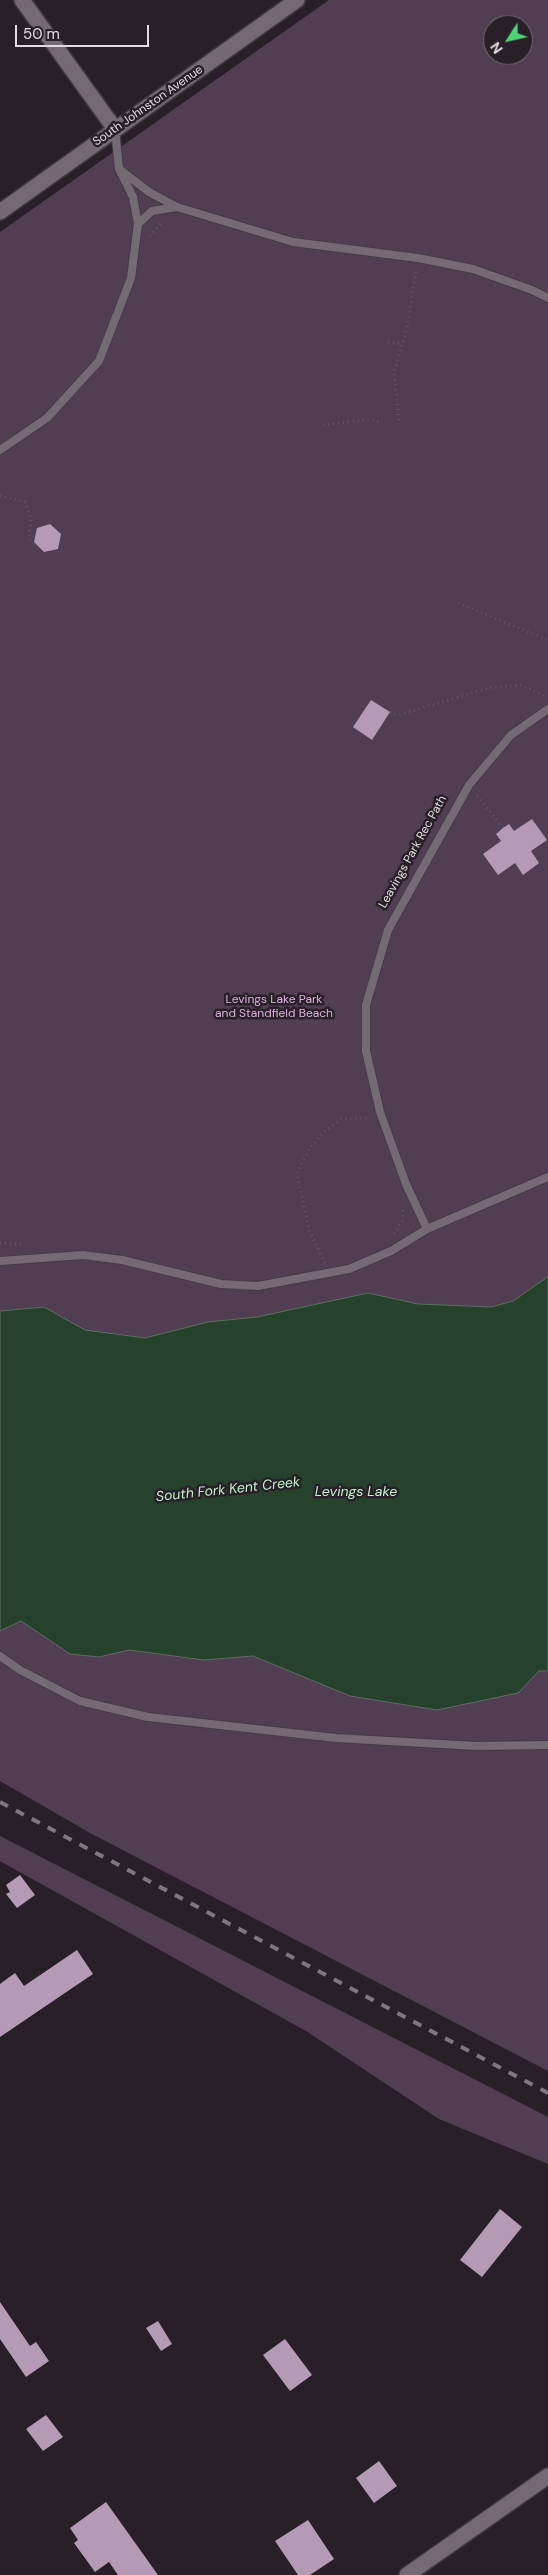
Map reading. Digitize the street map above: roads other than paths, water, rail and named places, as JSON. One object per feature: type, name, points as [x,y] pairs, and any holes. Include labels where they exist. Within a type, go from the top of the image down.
[{"type":"street","points":[[22,0],[116,129]]},
{"type":"street","name":"South Johnston Avenue","points":[[0,212],[297,0]]},
{"type":"street","points":[[407,2575],[548,2476]]},
{"type":"lane","points":[[0,450],[47,418],[99,360],[131,278],[138,224],[133,197],[119,169],[116,129]]},
{"type":"lane","points":[[119,169],[149,192],[177,207],[293,242],[418,258],[473,269],[532,290],[548,298]]},
{"type":"lane","points":[[138,224],[152,211],[177,207]]},
{"type":"lane","points":[[427,1229],[406,1184],[380,1112],[366,1051],[366,1005],[388,930],[469,785],[511,735],[548,709]]},
{"type":"lane","points":[[0,1261],[82,1255],[122,1260],[221,1284],[258,1286],[349,1269],[391,1251],[427,1229],[548,1177]]},
{"type":"lane","points":[[0,1656],[20,1670],[80,1701],[148,1716],[336,1738],[476,1746],[548,1745]]},
{"type":"water","name":"Levings Lake","points":[[548,1277],[548,1671],[539,1671],[518,1693],[437,1710],[350,1696],[253,1656],[204,1660],[129,1650],[99,1657],[70,1654],[21,1621],[0,1631],[0,1311],[44,1307],[85,1330],[145,1338],[208,1322],[257,1317],[368,1293],[418,1304],[491,1307],[513,1301]]},
{"type":"railway","points":[[0,1802],[548,2093]]},
{"type":"park label","name":"Levings Lake Park and Standfield Beach","points":[[274,1007]]},
{"type":"water label","name":"South Fork Kent Creek","points":[[228,1490]]}]
